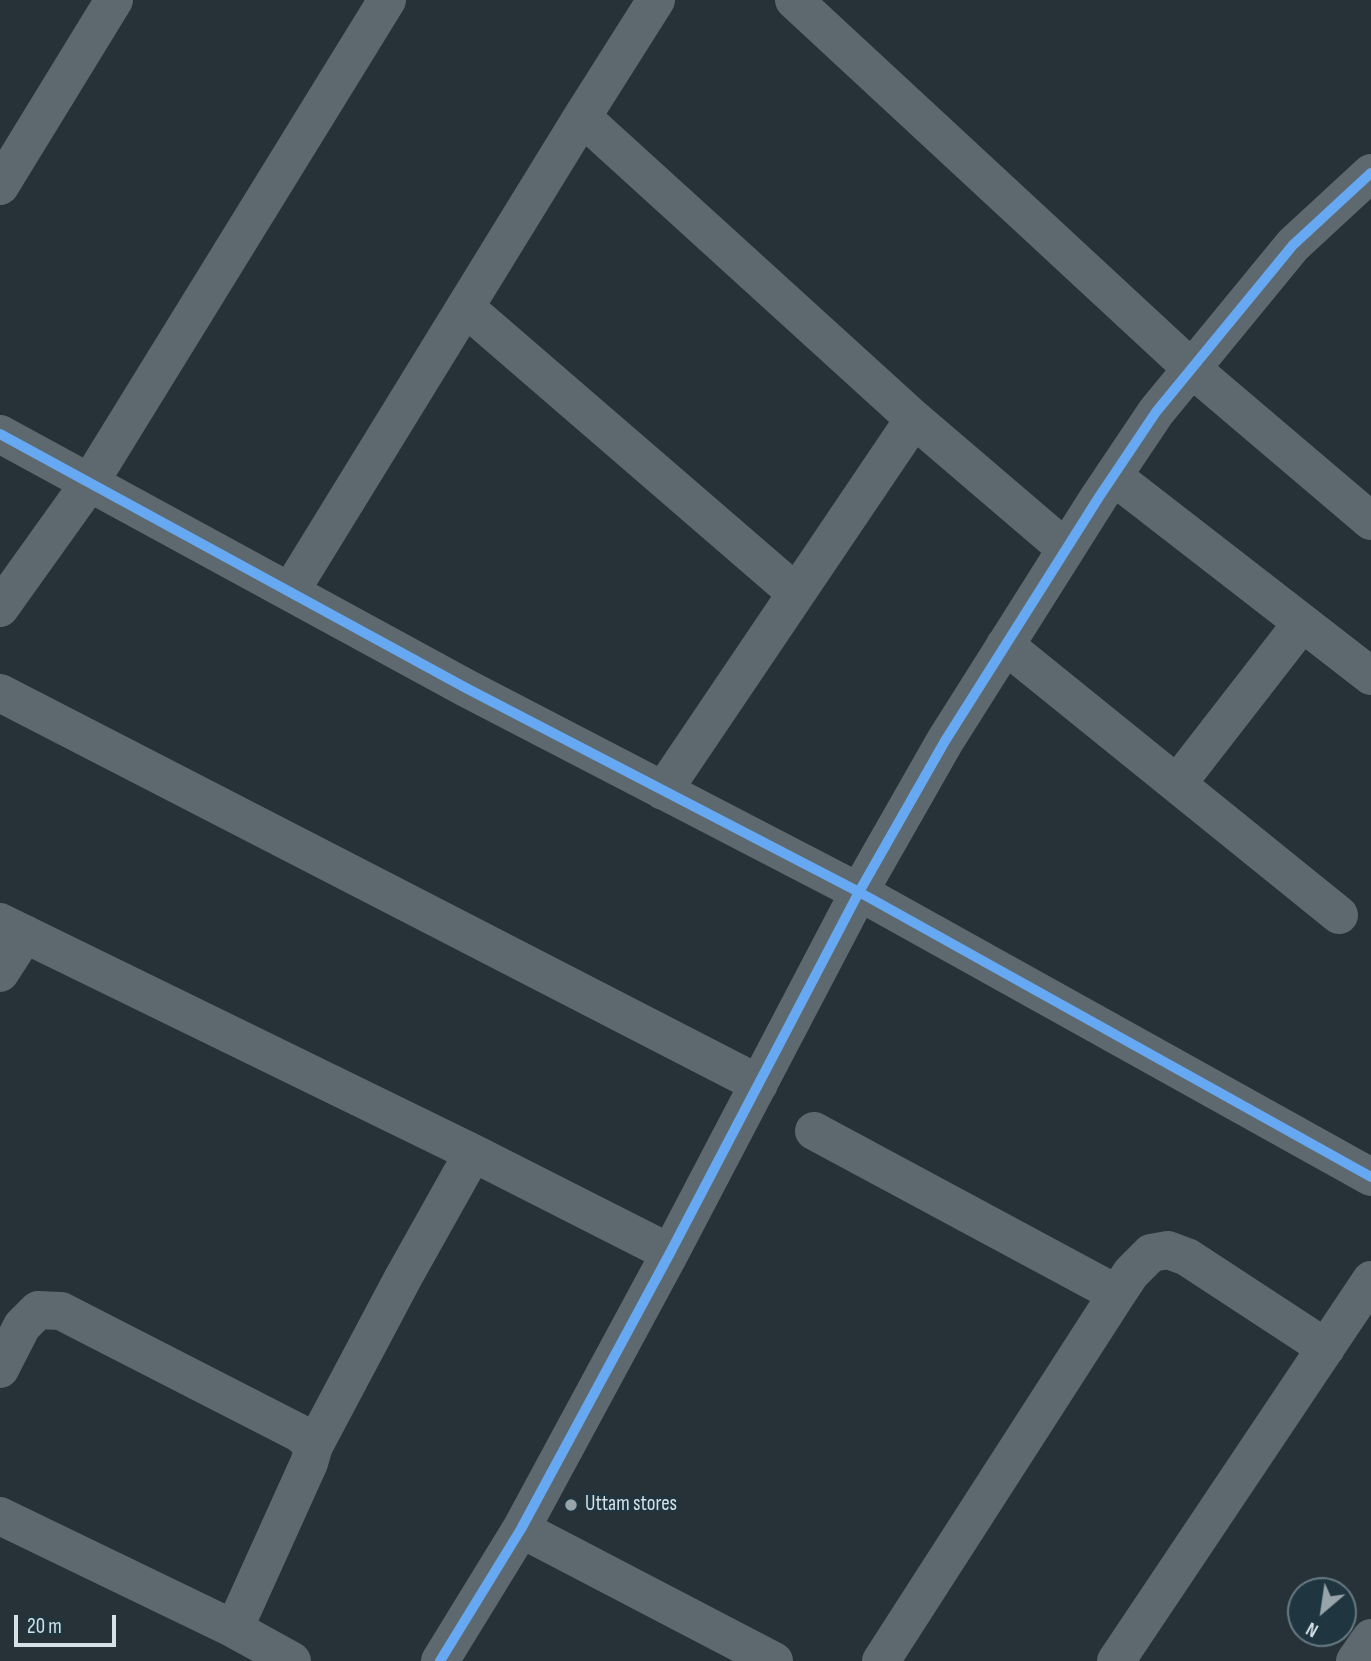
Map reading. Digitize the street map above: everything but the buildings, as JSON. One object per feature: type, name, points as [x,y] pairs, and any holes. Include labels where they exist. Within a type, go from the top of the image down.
[{"type":"street","points":[[0,186],[114,0]]},
{"type":"street","points":[[0,608],[90,482],[387,0]]},
{"type":"street","points":[[290,592],[656,0]]},
{"type":"street","points":[[794,0],[1191,368],[1371,521]]},
{"type":"street","points":[[582,117],[914,419],[1066,549]]},
{"type":"street","points":[[440,1661],[521,1529],[670,1253],[859,892],[945,740],[1156,412],[1293,245],[1367,183]]},
{"type":"street","points":[[466,308],[796,593]]},
{"type":"street","points":[[663,791],[914,419]]},
{"type":"street","points":[[0,434],[466,688],[859,892],[1371,1177]]},
{"type":"street","points":[[1113,476],[1371,676]]},
{"type":"street","points":[[1177,784],[1302,622]]},
{"type":"street","points":[[1005,645],[1339,915]]},
{"type":"street","points":[[0,692],[759,1084]]},
{"type":"street","points":[[0,973],[12,928],[473,1153],[670,1253]]},
{"type":"street","points":[[814,1131],[1117,1294]]},
{"type":"street","points":[[234,1629],[309,1464],[314,1446],[473,1153]]},
{"type":"street","points":[[881,1661],[1117,1294],[1131,1273],[1151,1253],[1168,1250],[1187,1257],[1325,1348]]},
{"type":"street","points":[[1116,1661],[1371,1280]]},
{"type":"street","points":[[0,1369],[22,1325],[38,1310],[61,1311],[299,1433],[314,1446]]},
{"type":"street","points":[[0,1516],[234,1629],[292,1661]]},
{"type":"street","points":[[521,1529],[774,1661]]},
{"type":"street","points":[[1355,1661],[1371,1638]]},
{"type":"cycle path","points":[[440,1661],[521,1529],[670,1253],[859,892],[945,741],[1156,412],[1293,245],[1371,173]]},
{"type":"cycle path","points":[[0,434],[466,688],[859,892],[1371,1177]]},
{"type":"place","name":"Uttam stores","points":[[571,1505]]}]
